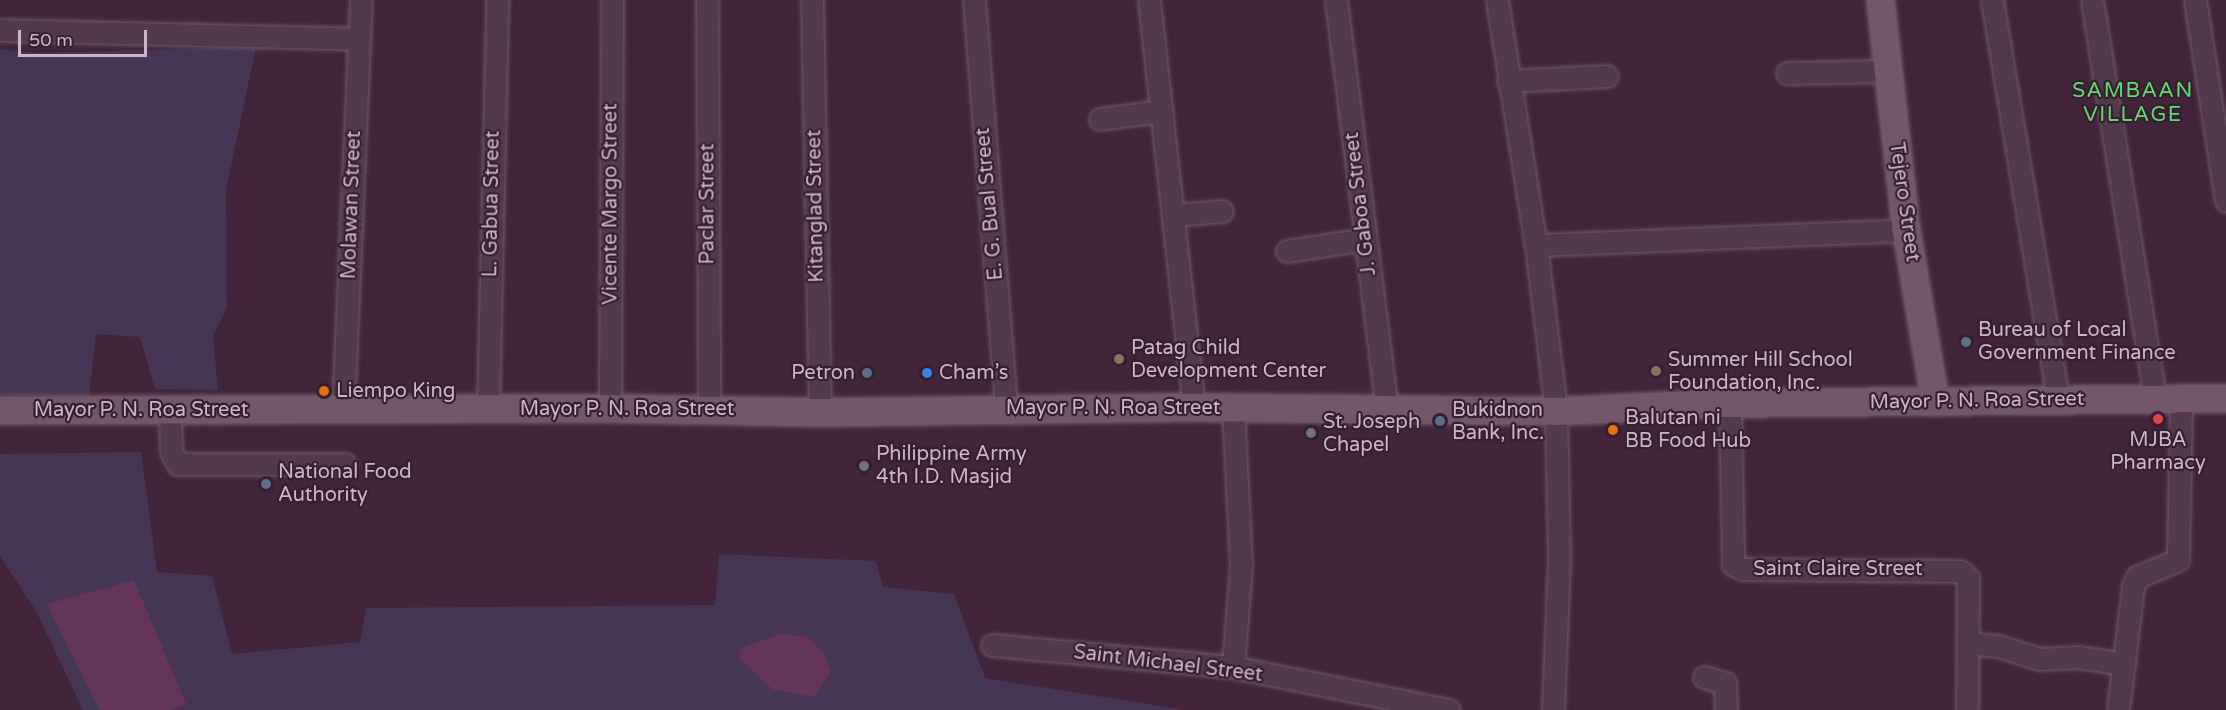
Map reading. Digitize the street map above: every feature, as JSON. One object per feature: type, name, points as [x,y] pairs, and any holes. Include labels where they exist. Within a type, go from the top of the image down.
[{"type":"main road","name":"Tejero Street","points":[[1880,0],[1906,230],[1935,402]]},
{"type":"main road","name":"Mayor P. N. Roa Street","points":[[0,410],[610,408],[820,412],[1233,407],[1556,411],[1730,404],[2226,398]]},
{"type":"street","name":"Molawan Street","points":[[343,410],[361,0]]},
{"type":"street","name":"L. Gabua Street","points":[[488,408],[497,0]]},
{"type":"street","name":"Vicente Margo Street","points":[[610,408],[612,0]]},
{"type":"street","name":"Paclar Street","points":[[707,0],[709,409]]},
{"type":"street","name":"Kitanglad Street","points":[[812,0],[820,412]]},
{"type":"street","name":"E. G. Bual Street","points":[[974,0],[1006,408]]},
{"type":"street","points":[[1149,0],[1194,407]]},
{"type":"street","name":"J. Gaboa Street","points":[[1336,0],[1387,409]]},
{"type":"street","points":[[1497,0],[1536,244],[1556,411],[1559,560],[1554,710]]},
{"type":"street","points":[[1992,0],[2058,399]]},
{"type":"street","points":[[2092,0],[2168,398],[2178,560],[2137,577],[2118,710]]},
{"type":"street","points":[[2194,0],[2226,201]]},
{"type":"street","points":[[2,30],[359,39]]},
{"type":"street","points":[[1787,73],[1887,71]]},
{"type":"street","points":[[1509,81],[1607,76]]},
{"type":"street","points":[[1100,119],[1160,111]]},
{"type":"street","points":[[1174,216],[1222,210]]},
{"type":"street","points":[[1536,244],[1906,230]]},
{"type":"street","points":[[1287,251],[1365,239]]},
{"type":"street","name":"Saint Claire Street","points":[[1730,404],[1733,564],[1742,569],[1960,571],[1968,579],[1967,710]]},
{"type":"street","points":[[1233,407],[1241,566],[1233,667]]},
{"type":"street","points":[[170,410],[171,451],[178,464],[345,464]]},
{"type":"street","points":[[1968,643],[1998,646],[2040,659],[2078,657],[2124,664]]},
{"type":"street","name":"Saint Michael Street","points":[[992,645],[1233,667],[1449,710]]},
{"type":"street","points":[[1704,677],[1725,683],[1726,710]]},
{"type":"shaded area","points":[[256,47],[226,190],[227,308],[213,336],[218,390],[155,389],[140,337],[96,334],[89,397],[0,395],[0,49],[36,53]]},
{"type":"shaded area","points":[[141,452],[157,572],[212,576],[232,654],[360,642],[366,608],[715,605],[719,554],[876,561],[883,587],[954,594],[985,678],[1185,710],[83,710],[36,611],[0,556],[0,454]]},
{"type":"shaded area","points":[[134,580],[186,704],[172,710],[100,710],[47,604]]},
{"type":"shaded area","points":[[782,634],[807,637],[824,653],[831,672],[814,697],[772,689],[739,658],[740,648]]},
{"type":"place","name":"Bureau of Local Government Finance","points":[[1966,342]]},
{"type":"place","name":"Patag Child Development Center","points":[[1119,359]]},
{"type":"place","name":"Summer Hill School Foundation, Inc.","points":[[1656,371]]},
{"type":"place","name":"Petron","points":[[867,373]]},
{"type":"place","name":"Cham’s","points":[[927,373]]},
{"type":"place","name":"Liempo King","points":[[324,391]]},
{"type":"place","name":"MJBA Pharmacy","points":[[2158,419]]},
{"type":"place","name":"Bukidnon Bank, Inc.","points":[[1440,421]]},
{"type":"place","name":"Balutan ni BB Food Hub","points":[[1613,430]]},
{"type":"place","name":"St. Joseph Chapel","points":[[1311,433]]},
{"type":"place","name":"Philippine Army 4th I.D. Masjid","points":[[864,466]]},
{"type":"place","name":"National Food Authority","points":[[266,484]]},
{"type":"district","name":"SAMBAAN VILLAGE","points":[[2133,103]]}]
